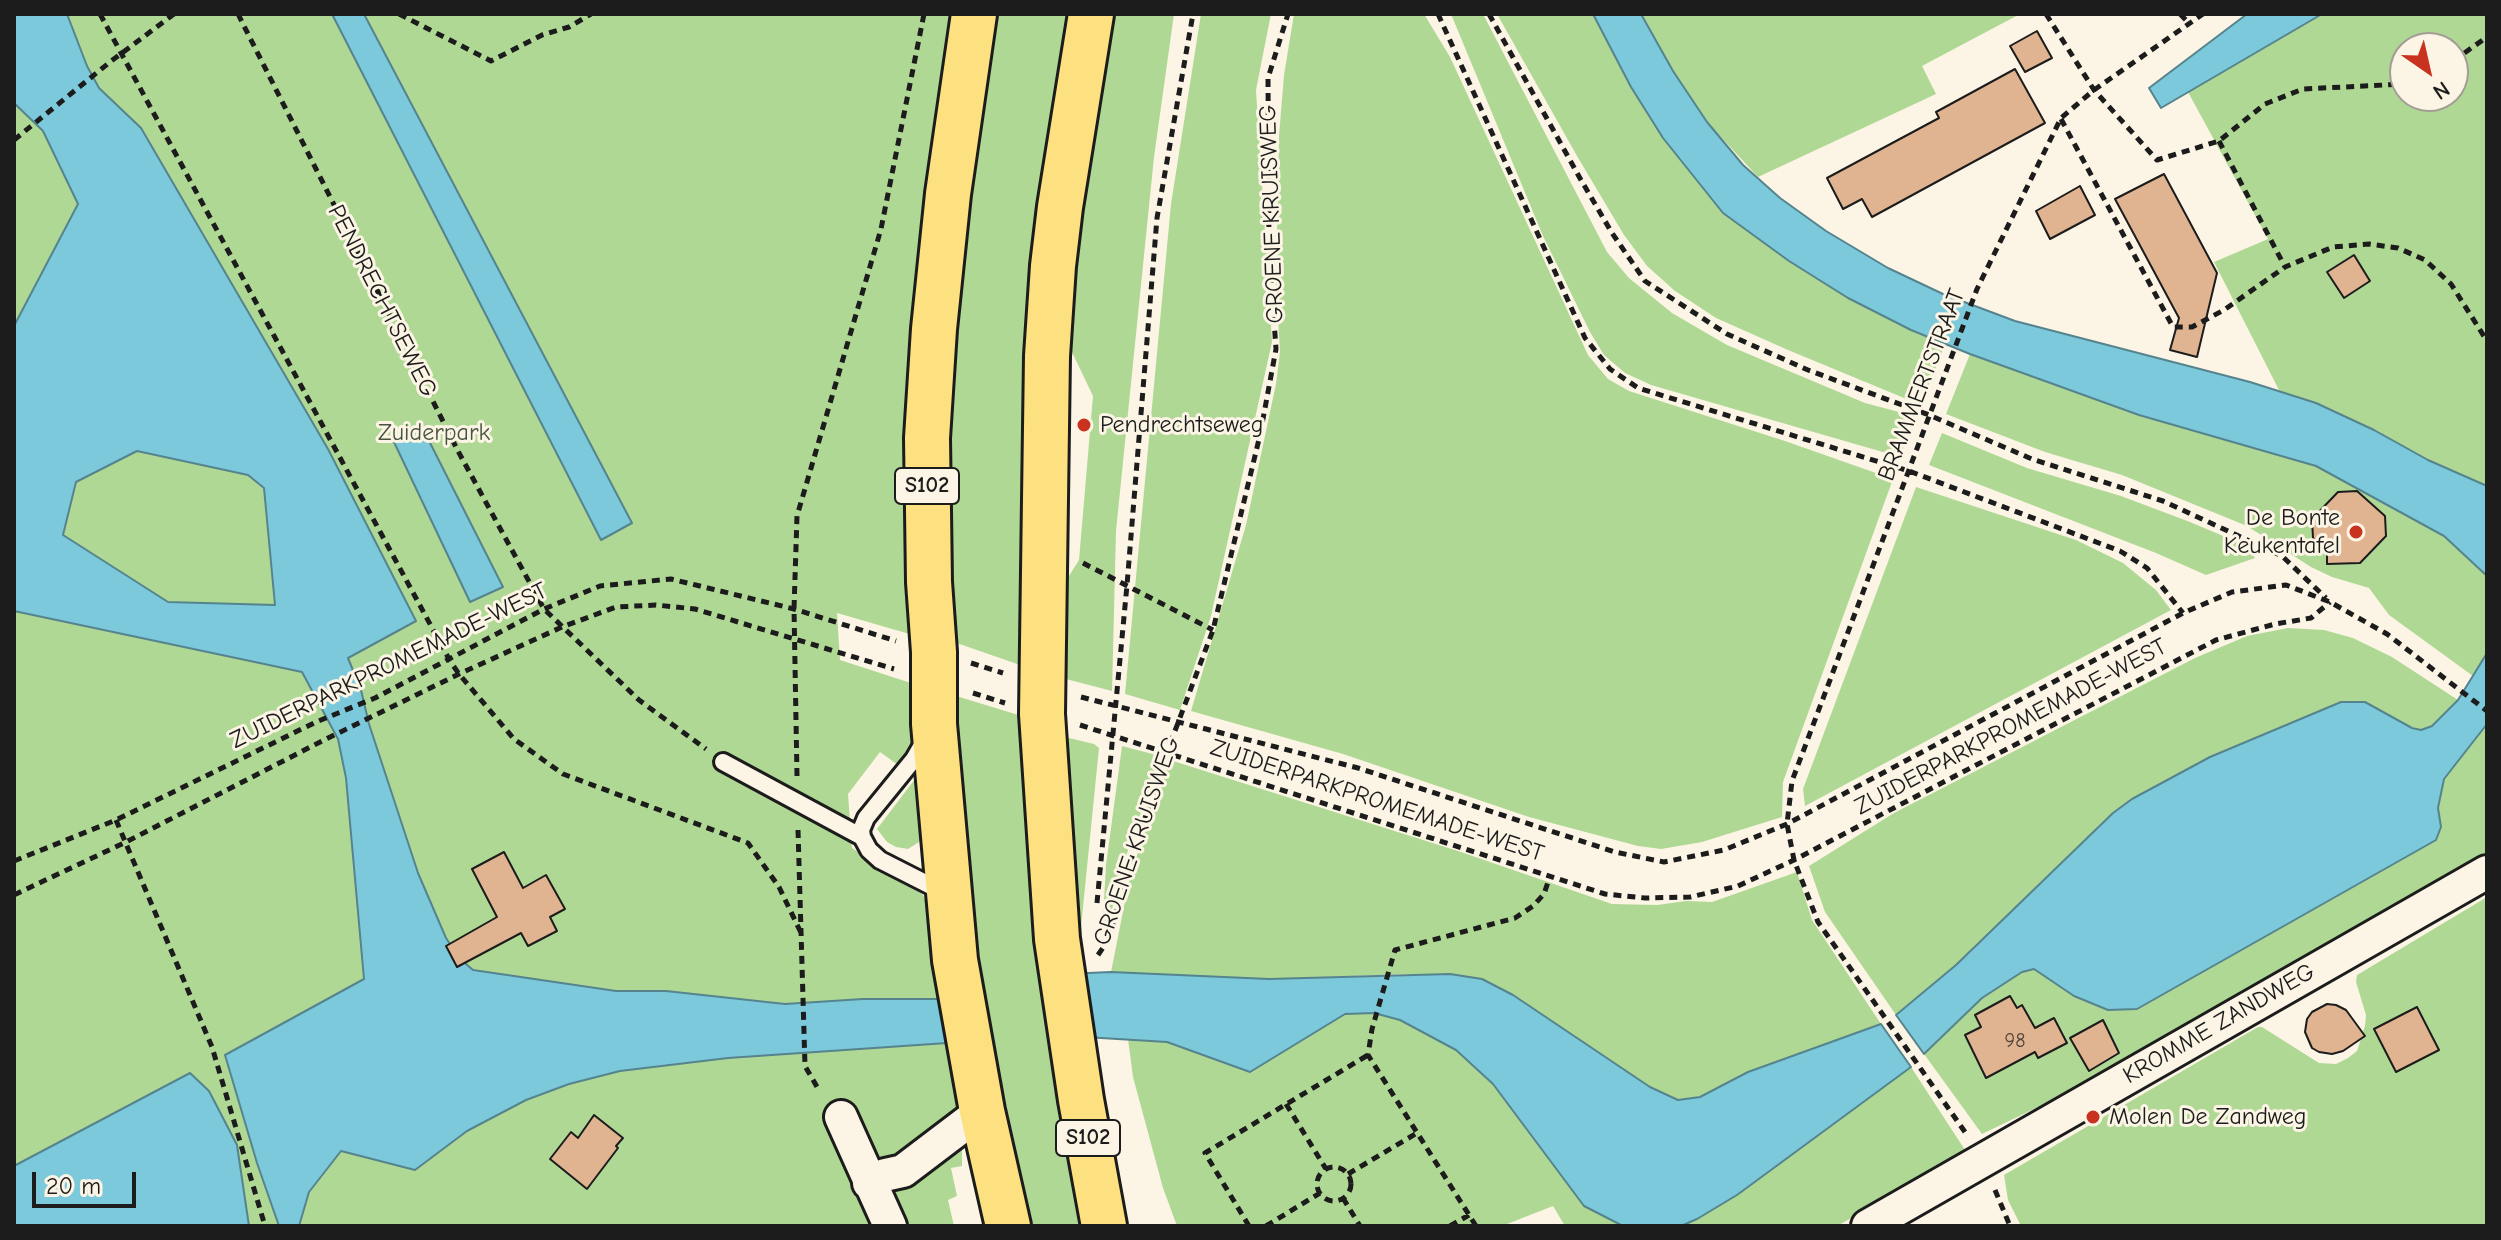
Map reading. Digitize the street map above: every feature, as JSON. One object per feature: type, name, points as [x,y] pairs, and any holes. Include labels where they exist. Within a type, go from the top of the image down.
[{"type":"main road","name":"S102","points":[[974,14],[948,194],[934,329],[927,438],[929,582],[934,724],[955,960],[982,1111],[1008,1226]]},
{"type":"main road","name":"GROENE KRUISWEG","points":[[1091,14],[1053,266],[1047,356],[1042,714],[1075,945],[1074,1050],[1104,1226]]},
{"type":"street","name":"KROMME ZANDWEG","points":[[1868,1226],[2487,872]]},
{"type":"street","points":[[869,1183],[903,1171],[982,1111]]},
{"type":"street","points":[[841,1117],[890,1226]]},
{"type":"lane","points":[[934,724],[914,759],[866,818],[861,830],[869,850],[880,860],[949,895]]},
{"type":"lane","points":[[723,762],[862,837]]},
{"type":"path","points":[[100,14],[459,674],[514,739],[563,774],[748,843],[779,887],[803,937]]},
{"type":"path","points":[[14,140],[174,14]]},
{"type":"path","name":"PENDRECHTSEWEG","points":[[238,14],[458,451],[544,609],[639,700],[723,762]]},
{"type":"path","points":[[399,14],[491,61],[542,35],[569,27],[591,14]]},
{"type":"path","name":"ZUIDERPARKPROMEMADE-WEST","points":[[14,861],[116,820],[316,722],[375,698],[544,609],[600,586],[671,579],[794,609],[797,516],[881,229],[924,14]]},
{"type":"path","name":"GROENE KRUISWEG","points":[[1097,904],[1157,218],[1193,14]]},
{"type":"path","name":"GROENE KRUISWEG","points":[[1075,945],[1091,966],[1109,939],[1127,872],[1177,722],[1213,630],[1260,435],[1276,349],[1269,248],[1268,78],[1288,14]]},
{"type":"path","points":[[1438,14],[1585,338],[1610,369],[1638,388],[1909,471],[2120,551],[2147,568],[2183,613]]},
{"type":"path","points":[[1489,14],[1588,193],[1645,281],[1727,334],[1808,370],[1929,415],[2032,459],[2163,501],[2282,556],[2330,602]]},
{"type":"path","points":[[2046,14],[2094,90],[2157,160],[2219,141],[2265,104],[2303,89],[2389,85]]},
{"type":"path","points":[[2180,14],[2190,24]]},
{"type":"path","name":"BRAMMERTSTRAAT","points":[[1922,1068],[1818,922],[1794,860],[1787,824],[1792,781],[1977,289],[2061,118],[2094,90],[2203,14]]},
{"type":"path","points":[[2469,50],[2487,37]]},
{"type":"path","points":[[2061,118],[2173,327],[2192,327],[2224,310],[2285,267],[2333,247],[2369,244],[2398,248],[2425,260],[2451,284],[2487,341]]},
{"type":"path","points":[[2219,141],[2285,267]]},
{"type":"path","points":[[1073,558],[1213,630]]},
{"type":"path","name":"ZUIDERPARKPROMEMADE-WEST","points":[[1114,707],[1358,768],[1615,852],[1664,862],[1724,850],[1787,824],[2183,613],[2232,592],[2286,585],[2330,602],[2387,634],[2487,711]]},
{"type":"path","name":"ZUIDERPARKPROMEMADE-WEST","points":[[14,895],[459,674],[562,627],[616,607],[656,605],[695,609],[934,681],[1167,752],[1605,894],[1645,898],[1690,897],[1738,886],[1794,860],[2216,640],[2311,618],[2330,602]]},
{"type":"path","points":[[116,820],[212,1047],[265,1226]]},
{"type":"path","points":[[1476,1226],[1368,1055],[1372,1029],[1395,950],[1515,918],[1544,894],[1550,876]]},
{"type":"path","points":[[802,993],[805,1066]]},
{"type":"path","points":[[1249,1226],[1205,1153],[1368,1055]]},
{"type":"path","points":[[1286,1104],[1326,1169]]},
{"type":"path","points":[[1348,1174],[1417,1133]]},
{"type":"path","points":[[1337,1167],[1348,1174],[1351,1187],[1343,1198],[1329,1200],[1320,1193],[1318,1177],[1326,1169],[1337,1167]]},
{"type":"path","points":[[1266,1226],[1320,1193]]},
{"type":"path","points":[[1343,1198],[1360,1226]]},
{"type":"path","points":[[1450,1226],[1469,1215]]},
{"type":"green space","name":"Zuiderpark","points":[[14,14],[956,14],[913,635],[837,613],[840,660],[914,684],[918,726],[913,745],[898,765],[880,752],[848,794],[852,848],[922,894],[933,910],[947,999],[865,1000],[956,1043],[964,1087],[958,1146],[962,1147],[962,1166],[951,1168],[957,1196],[948,1200],[954,1226],[14,1226]]},
{"type":"green space","points":[[989,14],[1069,14],[1044,156],[1031,283],[1023,442],[1020,665],[948,640],[947,421],[957,289]]},
{"type":"green space","points":[[1109,14],[1174,14],[1154,157],[1116,531],[1112,691],[1066,679],[1054,600],[1079,560],[1093,396],[1060,327]]},
{"type":"green space","points":[[1201,14],[1271,14],[1256,90],[1272,342],[1211,616],[1180,710],[1125,694],[1171,204]]},
{"type":"green space","points":[[1294,14],[1424,14],[1450,57],[1588,355],[1608,379],[1629,391],[1893,479],[1783,782],[1782,817],[1702,842],[1661,849],[1638,846],[1529,817],[1343,754],[1191,711],[1246,525],[1276,384],[1280,352],[1276,284],[1279,136],[1284,75]]},
{"type":"green space","points":[[1451,14],[1483,14],[1607,252],[1629,278],[1672,313],[1727,345],[1865,403],[1914,416],[1900,457],[1651,385],[1625,373],[1604,355],[1543,236]]},
{"type":"green space","points":[[1497,14],[1593,14],[1631,87],[1663,138],[1723,213],[1789,261],[1848,298],[1945,344],[1921,405],[1716,318],[1675,291],[1647,266],[1624,235]]},
{"type":"green space","points":[[1641,14],[2020,14],[1922,66],[1936,94],[1758,177],[1707,122],[1673,71]]},
{"type":"green space","points":[[2322,14],[2487,14],[2487,486],[2316,403],[2280,392],[2214,262],[2268,239],[2188,92]]},
{"type":"green space","points":[[1970,354],[2139,415],[2316,466],[2444,536],[2487,576],[2487,653],[2473,676],[2389,615],[2369,588],[2311,567],[2247,526],[2122,475],[2045,452],[1946,414]]},
{"type":"green space","points":[[1942,433],[2027,468],[2121,496],[2190,522],[2247,546],[2255,558],[2206,575],[1929,465]]},
{"type":"green space","points":[[1916,487],[2076,540],[2123,563],[2156,590],[2171,610],[1805,806],[1803,789]]},
{"type":"green space","points":[[2288,628],[2324,630],[2353,638],[2392,657],[2458,700],[2432,726],[2421,730],[2341,702],[2210,757],[2132,799],[2113,813],[1956,965],[1896,1015],[1825,912],[1809,866],[1894,813],[2195,658],[2247,636]]},
{"type":"green space","points":[[953,695],[1025,717],[1087,1226],[1029,1226],[1003,1111],[958,846]]},
{"type":"green space","points":[[2486,725],[2487,861],[2138,1059],[1982,1134],[1924,1054],[1982,998],[2022,972],[2034,969],[2074,996],[2108,1010],[2137,1009],[2436,840],[2441,827],[2438,808],[2444,779]]},
{"type":"green space","points":[[1065,737],[1099,748],[1080,937],[1075,934]]},
{"type":"green space","points":[[1122,746],[1160,756],[1121,871],[1106,935],[1102,937],[1106,865]]},
{"type":"green space","points":[[1170,760],[1458,851],[1612,904],[1712,902],[1797,872],[1812,920],[1881,1024],[1748,1072],[1700,1097],[1678,1100],[1650,1087],[1513,995],[1482,979],[1407,974],[1269,979],[1111,972],[1130,876]]},
{"type":"green space","points":[[915,779],[919,780],[926,829],[919,842],[908,849],[896,847],[887,842],[877,829]]},
{"type":"green space","points":[[2487,897],[2487,1226],[2021,1226],[2008,1200],[2004,1175],[2258,1027],[2319,1063],[2336,1064],[2348,1058],[2357,1051],[2365,1026],[2366,1015],[2356,982],[2357,975]]},
{"type":"green space","points":[[1374,1013],[1400,1020],[1456,1050],[1493,1084],[1584,1206],[1623,1226],[1565,1226],[1553,1206],[1502,1226],[1177,1226],[1163,1188],[1133,1077],[1128,1039],[1167,1042],[1250,1072],[1345,1014]]},
{"type":"green space","points":[[1911,1067],[1967,1153],[1837,1226],[1681,1226],[1737,1195]]},
{"type":"water","points":[[14,14],[67,14],[99,88],[141,128],[328,449],[416,621],[348,658],[361,690],[369,724],[418,873],[446,938],[459,958],[473,970],[616,991],[666,991],[785,1004],[863,999],[947,999],[991,1040],[728,1058],[620,1071],[569,1084],[526,1100],[467,1131],[415,1170],[341,1151],[309,1192],[299,1226],[279,1226],[225,1055],[364,979],[346,778],[338,739],[302,672],[14,611],[14,326],[78,204],[43,131],[14,103]],"holes":[[[137,451],[248,475],[264,488],[275,605],[168,602],[63,535],[76,482]]]},
{"type":"water","points":[[332,14],[364,14],[632,523],[601,540]]},
{"type":"water","points":[[1593,14],[1641,14],[1673,71],[1707,122],[1743,165],[1780,198],[1826,231],[1888,268],[1943,294],[2015,321],[2250,382],[2316,403],[2487,486],[2487,576],[2444,536],[2316,466],[2139,415],[1970,354],[1911,330],[1848,298],[1789,261],[1723,213],[1663,138],[1631,87]]},
{"type":"water","points":[[2247,14],[2322,14],[2161,108],[2149,88]]},
{"type":"water","points":[[422,427],[503,587],[470,602],[393,440]]},
{"type":"water","points":[[2487,653],[2487,724],[2444,779],[2438,808],[2441,827],[2436,840],[2137,1009],[2108,1010],[2074,996],[2034,969],[2022,972],[1982,998],[1924,1054],[1896,1015],[1956,965],[2113,813],[2132,799],[2210,757],[2341,702],[2365,702],[2412,728],[2421,730],[2432,726],[2458,700]]},
{"type":"water","points":[[1111,972],[1269,979],[1450,974],[1482,979],[1513,995],[1650,1087],[1678,1100],[1700,1097],[1748,1072],[1881,1024],[1911,1067],[1737,1195],[1697,1219],[1681,1226],[1623,1226],[1584,1206],[1493,1084],[1456,1050],[1400,1020],[1374,1013],[1345,1014],[1250,1072],[1167,1042],[1068,1036],[1043,975]]},
{"type":"water","points":[[190,1073],[209,1091],[237,1145],[249,1226],[14,1226],[14,1166]]},
{"type":"building","points":[[2037,31],[2052,58],[2025,72],[2010,46]]},
{"type":"building","points":[[2015,69],[2045,123],[1872,217],[1862,199],[1843,209],[1827,178],[1939,118],[1936,112]]},
{"type":"building","points":[[2164,174],[2217,273],[2197,357],[2170,350],[2179,318],[2115,199]]},
{"type":"building","points":[[2080,186],[2095,215],[2050,239],[2036,211]]},
{"type":"building","points":[[2354,255],[2370,281],[2344,298],[2327,272]]},
{"type":"building","points":[[2357,491],[2385,516],[2386,536],[2360,563],[2327,564],[2327,551],[2313,538],[2312,519],[2338,492]]},
{"type":"building","points":[[504,852],[523,888],[546,875],[565,909],[550,917],[557,931],[528,946],[521,933],[457,967],[446,946],[497,917],[472,869]]},
{"type":"building","points":[[2010,996],[2017,1008],[2022,1005],[2035,1028],[2054,1018],[2067,1043],[2038,1058],[2035,1052],[1986,1078],[1965,1035],[1981,1027],[1975,1015]]},
{"type":"building","points":[[2327,1004],[2346,1010],[2365,1036],[2343,1051],[2332,1054],[2312,1048],[2305,1032],[2307,1019],[2312,1012]]},
{"type":"building","points":[[2417,1007],[2439,1050],[2396,1072],[2374,1029]]},
{"type":"building","points":[[2103,1020],[2119,1053],[2089,1071],[2070,1038]]},
{"type":"building","points":[[594,1115],[623,1138],[587,1189],[550,1159],[571,1132],[578,1138]]},
{"type":"place","name":"Pendrechtseweg","points":[[1084,425]]},
{"type":"place","name":"De Bonte Keukentafel","points":[[2356,532]]},
{"type":"place","name":"Molen De Zandweg","points":[[2093,1117]]}]
